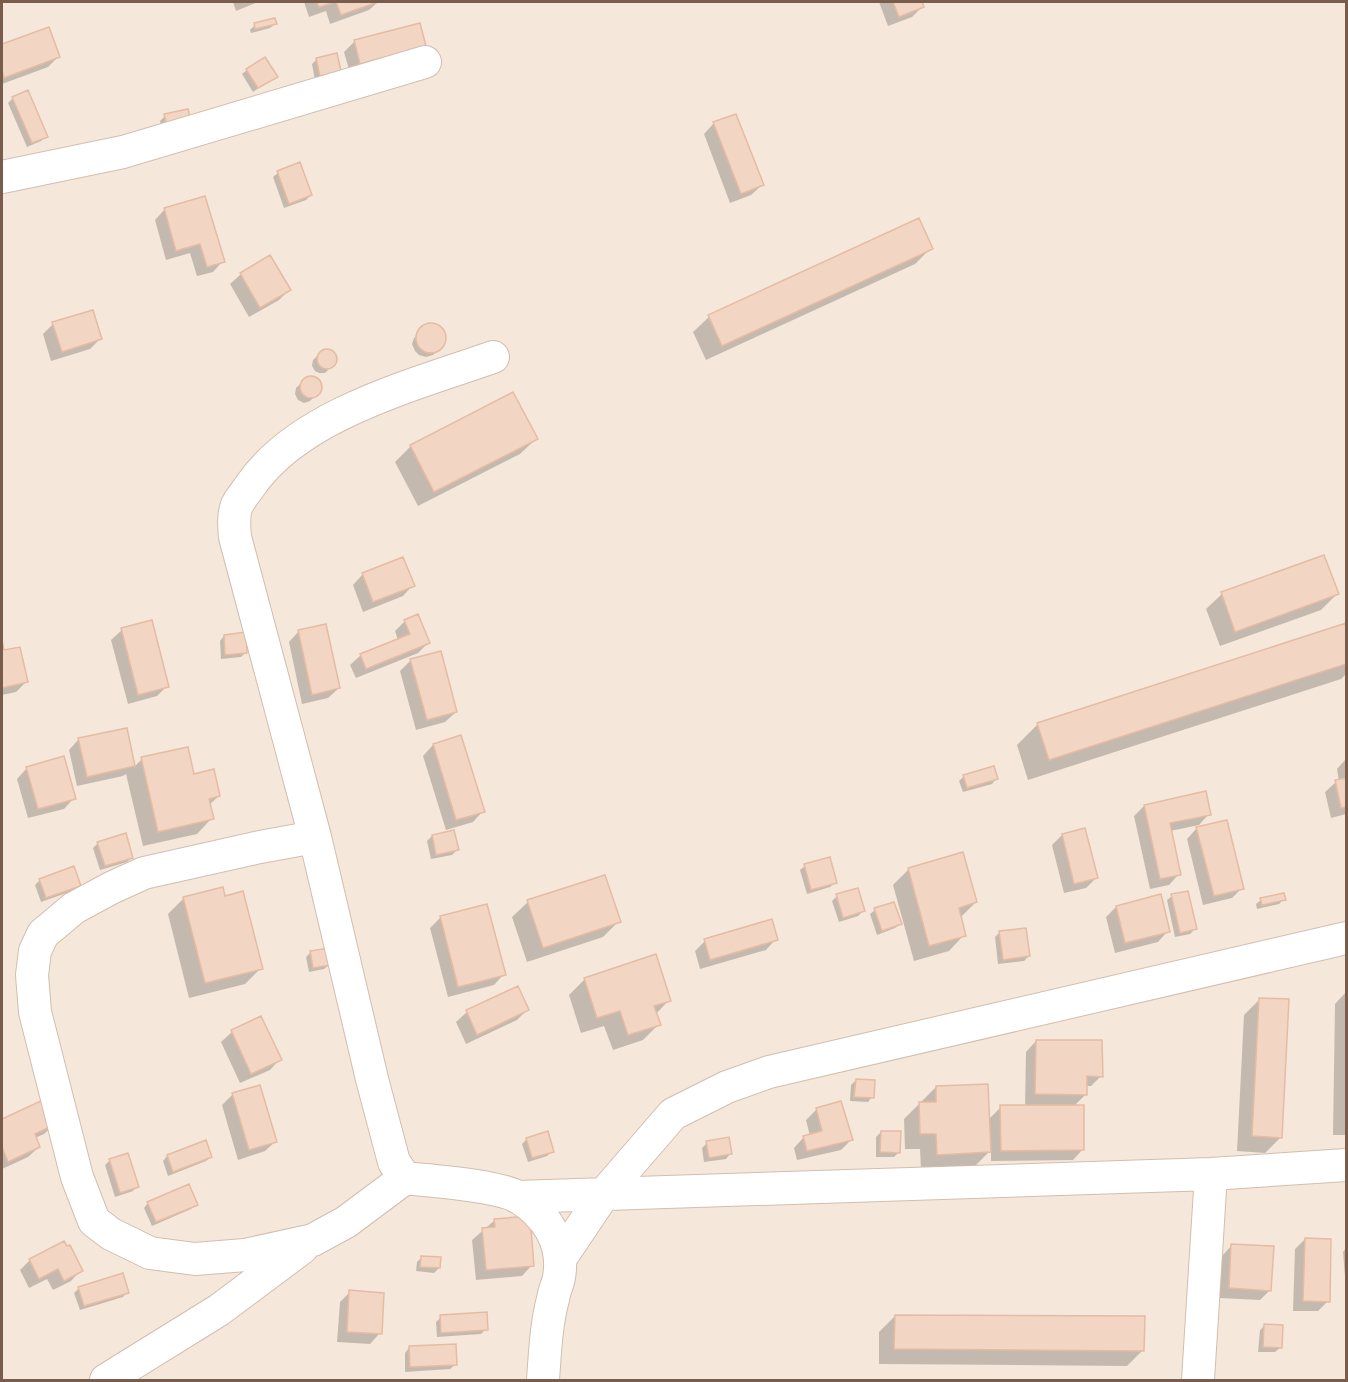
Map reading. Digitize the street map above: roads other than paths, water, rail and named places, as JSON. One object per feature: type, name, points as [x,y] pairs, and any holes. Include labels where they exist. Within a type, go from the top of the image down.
[{"type":"street","points":[[2,177],[123,152],[425,62]]},
{"type":"street","points":[[405,1178],[394,1162],[372,1079],[315,837],[235,537],[234,525],[237,506],[254,480],[270,463],[318,426],[354,407],[493,357]]},
{"type":"street","points":[[313,1240],[244,1255],[195,1259],[150,1252],[111,1234],[94,1221],[77,1178],[35,1012],[32,975],[35,951],[43,934],[74,908],[111,888],[144,873],[315,837]]},
{"type":"street","points":[[560,1259],[603,1195],[673,1114],[727,1087],[770,1072],[1347,938]]},
{"type":"street","points":[[106,1380],[219,1310],[313,1240],[346,1222],[405,1178],[493,1190],[517,1197],[1211,1174],[1347,1165]]},
{"type":"street","points":[[1198,1380],[1211,1174]]},
{"type":"street","points":[[517,1197],[548,1222],[555,1235],[560,1259],[559,1277],[548,1326],[543,1380]]}]
